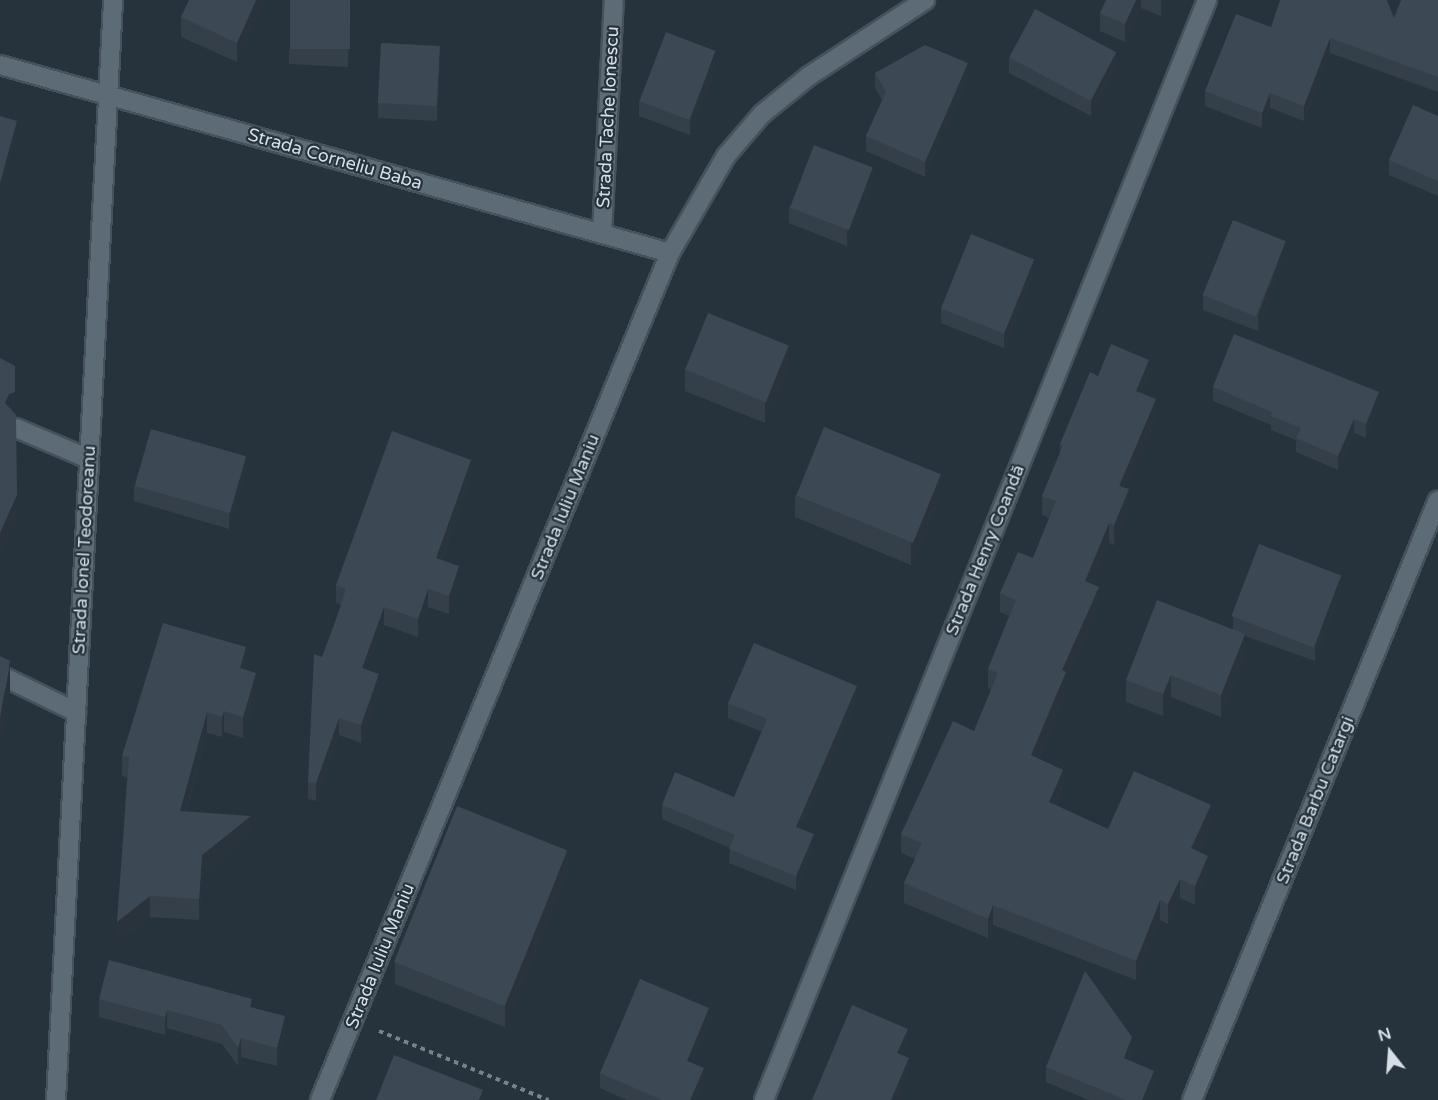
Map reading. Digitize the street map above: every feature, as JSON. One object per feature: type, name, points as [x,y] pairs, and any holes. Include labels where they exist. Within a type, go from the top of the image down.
[{"type":"street","name":"Strada Ionel Teodoreanu","points":[[56,1100],[113,0]]},
{"type":"street","name":"Strada Tache Ionescu","points":[[602,234],[614,0]]},
{"type":"street","name":"Strada Iuliu Maniu","points":[[320,1100],[670,253],[726,156],[762,114],[809,76],[925,0]]},
{"type":"street","name":"Strada Henry Coandă","points":[[764,1100],[1207,0]]},
{"type":"street","name":"Strada Corneliu Baba","points":[[0,65],[670,253]]},
{"type":"street","points":[[16,428],[89,459]]},
{"type":"street","name":"Strada Barbu Catargi","points":[[1192,1100],[1438,500]]},
{"type":"street","points":[[0,675],[76,712]]},
{"type":"path","points":[[353,1020],[548,1100]]},
{"type":"building","points":[[189,0],[256,0],[237,43],[181,17]]},
{"type":"building","points":[[290,0],[350,0],[350,49],[290,49]]},
{"type":"building","points":[[1106,0],[1136,0],[1125,24],[1100,13]]},
{"type":"building","points":[[1280,0],[1387,0],[1394,18],[1401,0],[1438,0],[1438,77],[1330,38],[1304,106],[1270,93],[1262,113],[1205,91],[1236,14],[1271,27]]},
{"type":"building","points":[[1035,9],[1116,52],[1090,101],[1009,58]]},
{"type":"building","points":[[666,32],[715,51],[689,120],[639,101]]},
{"type":"building","points":[[381,43],[440,46],[437,106],[378,103]]},
{"type":"building","points":[[925,45],[968,63],[925,162],[866,136],[886,92],[875,73]]},
{"type":"building","points":[[1413,105],[1438,116],[1438,181],[1389,160]]},
{"type":"building","points":[[0,116],[17,121],[0,183]]},
{"type":"building","points":[[814,145],[873,168],[849,230],[790,208]]},
{"type":"building","points":[[1233,220],[1286,241],[1256,316],[1203,295]]},
{"type":"building","points":[[971,234],[1034,259],[1004,334],[941,308]]},
{"type":"building","points":[[708,313],[789,346],[766,402],[685,370]]},
{"type":"building","points":[[1234,334],[1379,392],[1366,424],[1354,419],[1338,456],[1296,438],[1301,428],[1271,416],[1272,412],[1213,387]]},
{"type":"building","points":[[1111,344],[1149,360],[1136,391],[1156,399],[1119,486],[1129,489],[1114,525],[1109,523],[1085,581],[1099,587],[1062,670],[1066,672],[1031,755],[1063,770],[1049,802],[1108,829],[1134,771],[1211,805],[1191,848],[1208,856],[1195,886],[1180,879],[1168,904],[1160,900],[1136,961],[993,905],[988,919],[904,883],[922,843],[901,834],[953,721],[974,731],[998,673],[988,669],[1016,600],[1000,593],[1018,552],[1033,558],[1056,501],[1042,496],[1063,445],[1060,444],[1090,372],[1098,376]]},
{"type":"building","points":[[0,358],[15,366],[15,392],[9,394],[5,403],[16,415],[17,495],[0,533]]},
{"type":"building","points":[[824,427],[941,474],[913,543],[796,496]]},
{"type":"building","points":[[151,429],[246,456],[230,513],[135,486]]},
{"type":"building","points":[[392,431],[471,460],[436,558],[459,566],[449,596],[428,589],[418,619],[384,607],[362,668],[379,674],[361,725],[339,718],[316,783],[308,782],[314,654],[322,657],[335,623],[346,589],[336,585]]},
{"type":"building","points":[[1259,544],[1341,576],[1314,647],[1231,616]]},
{"type":"building","points":[[1157,600],[1245,634],[1221,695],[1171,675],[1163,694],[1126,680]]},
{"type":"building","points":[[163,623],[246,647],[240,668],[256,673],[243,717],[224,711],[222,717],[207,712],[180,811],[251,816],[202,855],[199,899],[150,896],[117,922],[129,757],[122,756]]},
{"type":"building","points":[[754,643],[857,686],[796,827],[814,834],[796,876],[729,849],[735,835],[662,805],[675,772],[734,797],[767,719],[728,703]]},
{"type":"building","points":[[0,656],[10,661],[0,718]]},
{"type":"building","points":[[457,806],[567,851],[504,1006],[394,962]]},
{"type":"building","points":[[109,960],[252,999],[250,1007],[285,1016],[277,1048],[241,1038],[238,1048],[222,1025],[167,1010],[165,1017],[99,999]]},
{"type":"building","points":[[1085,971],[1132,1037],[1124,1058],[1154,1071],[1142,1100],[1126,1100],[1046,1067]]},
{"type":"building","points":[[640,979],[709,1008],[687,1061],[704,1068],[690,1100],[662,1100],[600,1073]]},
{"type":"building","points":[[852,1005],[908,1029],[897,1053],[909,1058],[891,1100],[812,1100]]},
{"type":"building","points":[[394,1055],[483,1090],[479,1100],[376,1100]]}]
